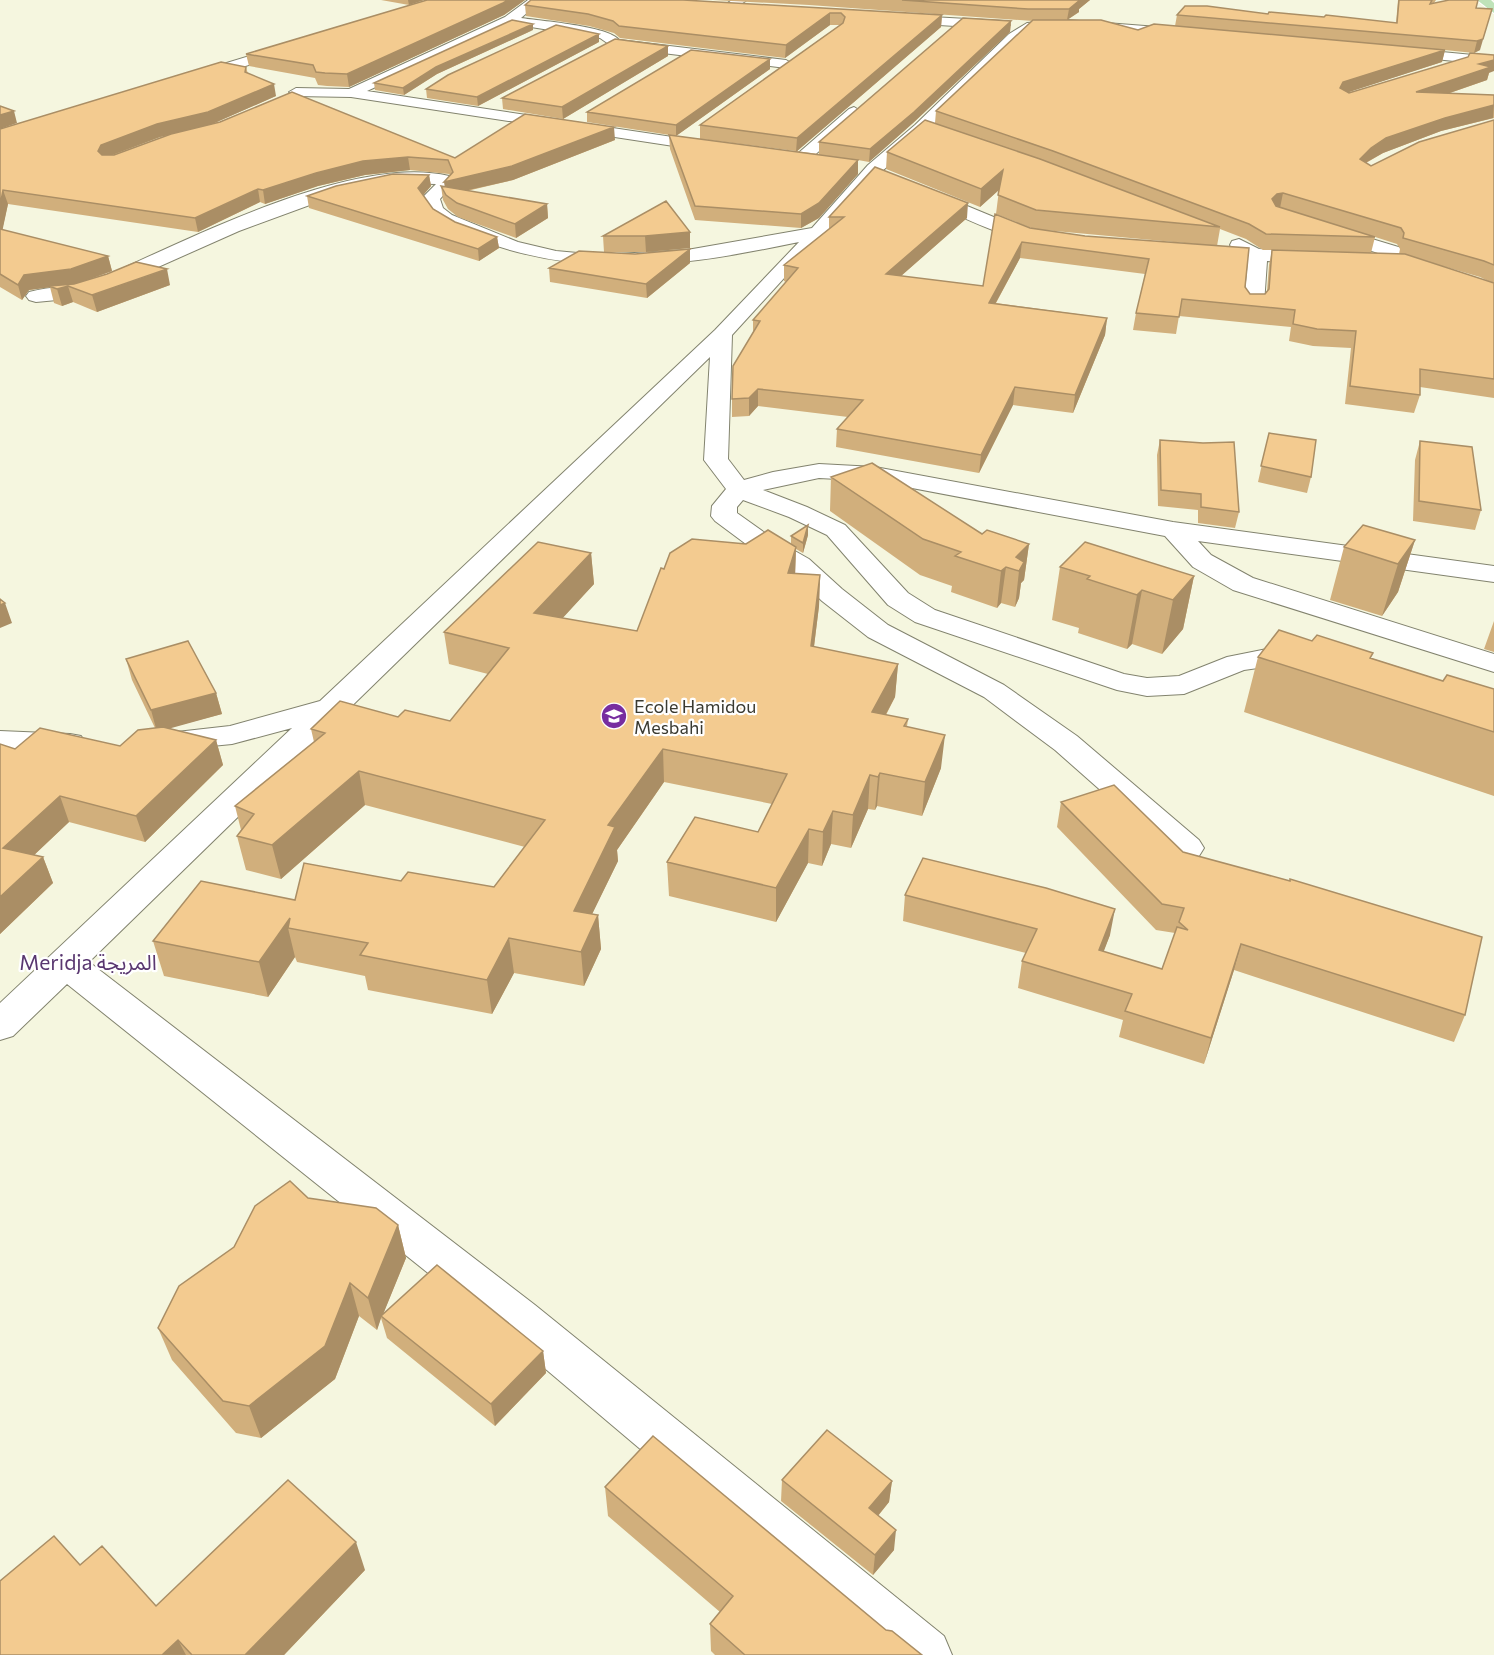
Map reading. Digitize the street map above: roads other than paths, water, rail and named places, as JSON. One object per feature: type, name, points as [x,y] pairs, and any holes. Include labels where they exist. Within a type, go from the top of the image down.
[{"type":"main road","points":[[1483,0],[1494,9]]},
{"type":"street","points":[[351,93],[510,20],[536,0]]},
{"type":"street","points":[[722,7],[746,4]]},
{"type":"street","points":[[903,19],[921,6]]},
{"type":"street","points":[[1066,24],[1084,8]]},
{"type":"street","points":[[879,17],[957,22],[1066,24],[1205,35]]},
{"type":"street","points":[[510,20],[603,35],[612,39],[608,46],[790,61],[768,77]]},
{"type":"street","points":[[940,38],[957,22]]},
{"type":"street","points":[[0,1026],[64,962],[336,706],[722,334],[818,232],[866,169],[921,128],[1023,22]]},
{"type":"street","points":[[536,36],[555,27]]},
{"type":"street","points":[[178,82],[310,42]]},
{"type":"street","points":[[1382,51],[1484,60]]},
{"type":"street","points":[[666,66],[686,54]]},
{"type":"street","points":[[1439,70],[1484,60]]},
{"type":"street","points":[[222,68],[259,75]]},
{"type":"street","points":[[279,103],[293,86],[724,148]]},
{"type":"street","points":[[407,101],[423,92]]},
{"type":"street","points":[[482,112],[502,101]]},
{"type":"street","points":[[822,162],[796,158],[862,106]]},
{"type":"street","points":[[567,124],[586,113]]},
{"type":"street","points":[[921,128],[943,136]]},
{"type":"street","points":[[680,143],[697,130]]},
{"type":"street","points":[[866,169],[1007,229],[1051,240]]},
{"type":"street","points":[[36,296],[78,292],[104,284],[285,204],[351,186],[416,176],[443,180],[445,184],[431,198],[432,207],[447,220],[488,239],[525,252],[561,259],[607,261],[713,253],[818,232]]},
{"type":"street","points":[[1312,225],[1398,253],[1402,262]]},
{"type":"street","points":[[1216,236],[1258,257]]},
{"type":"street","points":[[1185,250],[1258,257],[1329,259]]},
{"type":"street","points":[[1254,304],[1258,257]]},
{"type":"street","points":[[1361,260],[1402,262],[1422,268]]},
{"type":"street","points":[[722,334],[716,460],[739,490],[798,512],[836,530],[898,599],[925,616],[1117,681],[1147,687],[1184,685],[1237,663],[1272,657],[1298,660],[1320,667]]},
{"type":"street","points":[[1186,848],[1066,743],[994,691],[878,632],[832,595],[800,565],[763,544],[724,516],[724,506],[739,490],[773,479],[819,471],[875,474],[1173,530],[1494,574]]},
{"type":"street","points":[[1173,530],[1202,561],[1243,584],[1494,663]]},
{"type":"street","points":[[138,745],[232,735],[336,706]]},
{"type":"street","points":[[0,740],[92,744]]},
{"type":"street","points":[[64,962],[519,1319],[925,1655]]},
{"type":"place","name":"Ecole Hamidou Mesbahi","points":[[614,716]]},
{"type":"district","name":"Meridja المريجة","points":[[88,961]]}]
